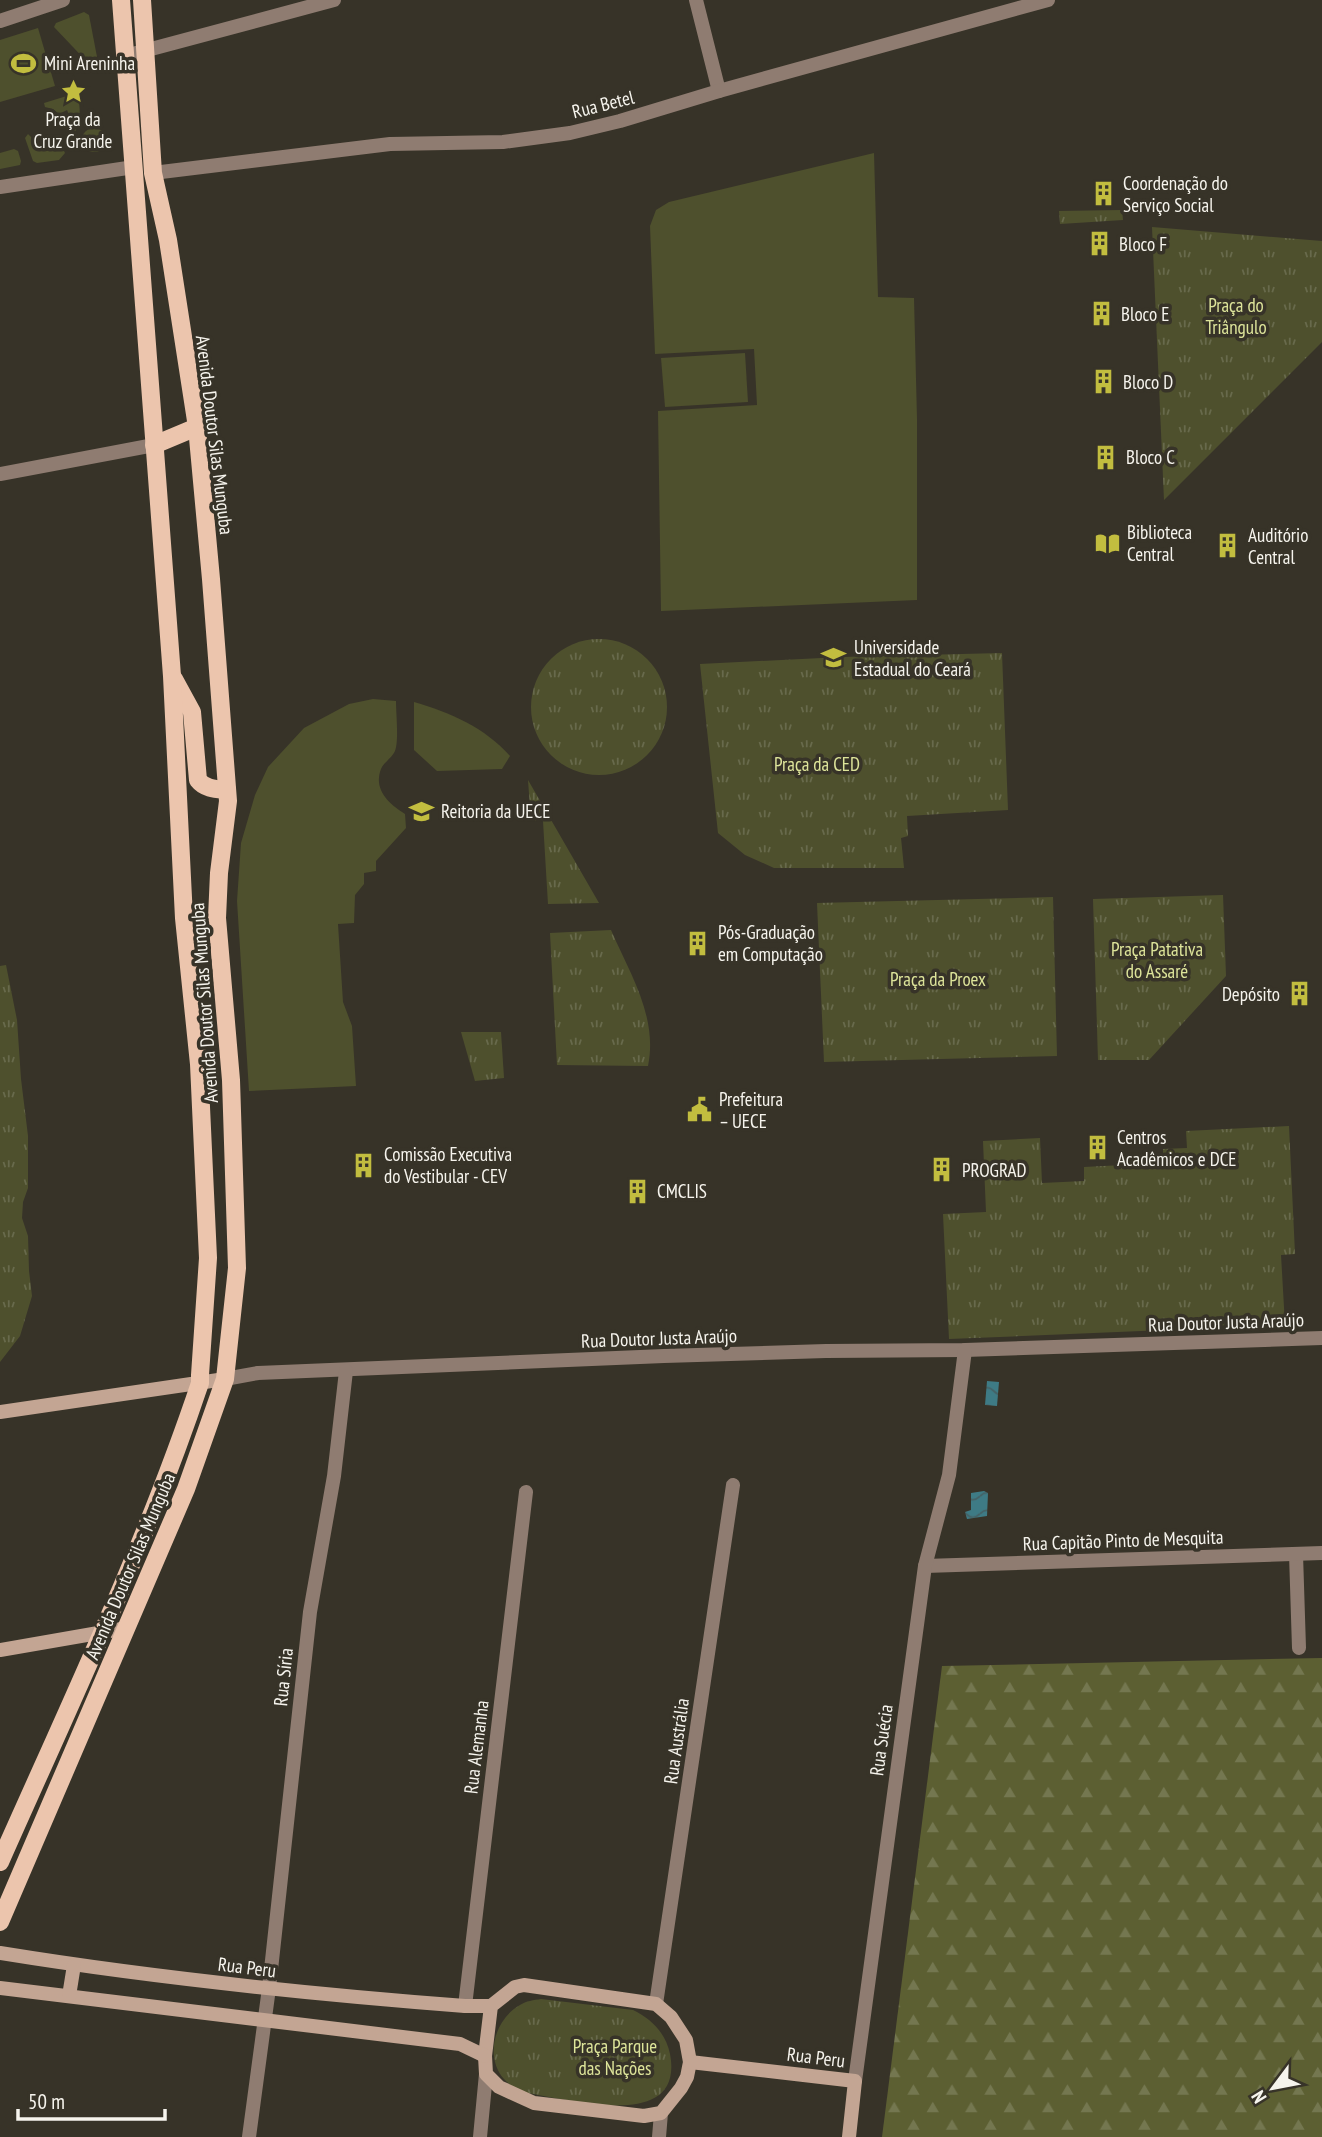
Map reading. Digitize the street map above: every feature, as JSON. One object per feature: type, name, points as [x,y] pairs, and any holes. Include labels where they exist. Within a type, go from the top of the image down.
[{"type":"main road","name":"Avenida Doutor Silas Munguba","points":[[0,1862],[102,1633],[171,1468],[200,1383],[208,1258],[199,1065],[184,918],[172,676],[121,0]]},
{"type":"main road","name":"Avenida Doutor Silas Munguba","points":[[0,1922],[171,1528],[225,1378],[237,1268],[231,1080],[217,918],[219,873],[228,802],[197,427],[168,240],[153,173],[142,0]]},
{"type":"main road","points":[[155,445],[197,427]]},
{"type":"main road","points":[[172,676],[192,712],[198,780],[209,788],[227,790]]},
{"type":"street","points":[[0,21],[63,0]]},
{"type":"street","points":[[125,56],[334,0]]},
{"type":"street","points":[[696,0],[719,90]]},
{"type":"street","name":"Rua Betel","points":[[153,173],[390,144],[528,140],[620,121],[719,90],[1048,0]]},
{"type":"street","points":[[0,187],[134,167]]},
{"type":"street","points":[[0,474],[155,445]]},
{"type":"street","name":"Rua Doutor Justa Araújo","points":[[0,1412],[258,1373],[664,1356],[965,1350],[1322,1338]]},
{"type":"street","name":"Rua Suécia","points":[[849,2137],[925,1566],[949,1475],[965,1350]]},
{"type":"street","name":"Rua Síria","points":[[264,2019],[310,1612],[334,1476],[346,1371]]},
{"type":"street","name":"Rua Austrália","points":[[656,2004],[733,1485]]},
{"type":"street","name":"Rua Alemanha","points":[[465,2006],[526,1492]]},
{"type":"street","name":"Rua Capitão Pinto de Mesquita","points":[[925,1566],[1322,1553]]},
{"type":"street","points":[[1296,1554],[1299,1648]]},
{"type":"street","points":[[0,1650],[127,1628]]},
{"type":"street","name":"Rua Peru","points":[[0,1953],[74,1965],[269,1988],[465,2006],[491,2006]]},
{"type":"street","points":[[69,1996],[74,1965]]},
{"type":"street","points":[[480,2137],[491,2006],[515,1987],[524,1985],[656,2004],[680,2028],[687,2040],[690,2062],[681,2088],[661,2113],[659,2137]]},
{"type":"street","points":[[0,1988],[460,2044],[485,2056]]},
{"type":"street","points":[[249,2137],[264,2019]]},
{"type":"street","name":"Rua Peru","points":[[690,2062],[855,2081]]},
{"type":"street","points":[[486,2074],[499,2087],[534,2104],[629,2116],[661,2113]]},
{"type":"green space","points":[[84,12],[89,15],[98,62],[91,66],[54,27],[56,23]]},
{"type":"green space","name":"Mini Areninha","points":[[38,28],[55,86],[0,102],[0,40]]},
{"type":"green space","points":[[70,95],[78,98],[80,115],[70,140],[68,138],[72,122],[67,110],[59,114],[45,107],[44,103]]},
{"type":"green space","points":[[94,128],[105,135],[106,140],[99,151],[94,152],[83,145],[82,140],[89,129]]},
{"type":"green space","points":[[28,134],[36,142],[33,148],[49,151],[61,145],[65,153],[59,160],[37,163],[33,161],[25,138]]},
{"type":"green space","points":[[14,149],[18,151],[20,165],[0,169],[0,153]]},
{"type":"green space","points":[[874,153],[878,297],[914,298],[917,600],[661,611],[658,411],[757,405],[754,349],[655,354],[650,226],[656,210],[669,202]]},
{"type":"green space","points":[[1122,210],[1123,220],[1060,224],[1059,211]]},
{"type":"green space","name":"Praça do Triângulo","points":[[1152,227],[1322,241],[1322,342],[1164,500]]},
{"type":"green space","points":[[745,353],[748,402],[665,407],[661,358]]},
{"type":"green space","points":[[599,639],[625,644],[647,659],[662,681],[667,707],[662,733],[647,755],[625,770],[599,775],[573,770],[551,755],[536,733],[531,707],[536,681],[551,659],[573,644]]},
{"type":"green space","name":"Praça da CED","points":[[1002,653],[1008,810],[907,816],[908,836],[901,838],[904,868],[774,868],[745,855],[718,833],[700,664]]},
{"type":"green space","points":[[373,699],[396,701],[396,746],[394,753],[381,769],[379,783],[388,801],[405,814],[406,828],[376,861],[376,871],[364,873],[364,884],[355,895],[354,923],[338,924],[343,1002],[352,1026],[356,1086],[249,1091],[237,901],[241,843],[255,795],[268,767],[304,728],[349,704]]},
{"type":"green space","points":[[414,702],[454,716],[489,737],[510,756],[502,769],[437,771],[414,750]]},
{"type":"green space","points":[[528,780],[599,903],[548,904],[543,821],[531,821]]},
{"type":"green space","name":"Praça Patativa do Assaré","points":[[1223,895],[1226,976],[1149,1060],[1098,1060],[1093,899]]},
{"type":"green space","name":"Praça da Proex","points":[[1053,897],[1057,1056],[824,1062],[817,903]]},
{"type":"green space","points":[[611,930],[634,979],[646,1013],[650,1048],[648,1066],[557,1065],[550,933]]},
{"type":"green space","points":[[6,965],[17,1020],[28,1136],[28,1188],[23,1202],[22,1218],[28,1236],[32,1296],[20,1336],[0,1362],[0,966]]},
{"type":"green space","points":[[461,1032],[501,1032],[504,1078],[475,1081]]},
{"type":"green space","points":[[1289,1126],[1295,1254],[1281,1255],[1285,1325],[949,1339],[943,1214],[986,1212],[983,1141],[1040,1138],[1042,1183],[1084,1181],[1084,1167],[1163,1163],[1163,1149],[1187,1148],[1186,1131]]},
{"type":"green space","points":[[1322,1658],[1322,2137],[882,2137],[942,1666]]},
{"type":"green space","name":"Praça Parque das Nações","points":[[541,1999],[633,2010],[646,2018],[662,2034],[670,2054],[670,2079],[660,2094],[642,2103],[594,2104],[527,2093],[509,2084],[498,2070],[495,2039],[504,2019],[511,2011],[527,2002]]},
{"type":"water","points":[[987,1381],[999,1382],[997,1406],[985,1405]]},
{"type":"water","points":[[971,1493],[988,1493],[987,1516],[967,1519],[965,1512],[971,1510]]},
{"type":"place","name":"Mini Areninha","points":[[24,63]]},
{"type":"place","name":"Praça da Cruz Grande","points":[[73,91]]},
{"type":"place","name":"Coordenação do Serviço Social","points":[[1103,194]]},
{"type":"place","name":"Bloco F","points":[[1099,244]]},
{"type":"place","name":"Bloco E","points":[[1101,314]]},
{"type":"place","name":"Bloco D","points":[[1103,382]]},
{"type":"place","name":"Bloco C","points":[[1106,457]]},
{"type":"place","name":"Biblioteca Central","points":[[1107,543]]},
{"type":"place","name":"Auditório Central","points":[[1228,546]]},
{"type":"place","name":"Universidade Estadual do Ceará","points":[[834,658]]},
{"type":"place","name":"Reitoria da UECE","points":[[421,811]]},
{"type":"place","name":"Pós-Graduação em Computação","points":[[698,943]]},
{"type":"place","name":"Depósito","points":[[1300,994]]},
{"type":"place","name":"Prefeitura – UECE","points":[[699,1110]]},
{"type":"place","name":"Centros Acadêmicos e DCE","points":[[1097,1148]]},
{"type":"place","name":"Comissão Executiva do Vestibular - CEV","points":[[364,1165]]},
{"type":"place","name":"PROGRAD","points":[[942,1170]]},
{"type":"place","name":"CMCLIS","points":[[637,1191]]}]
